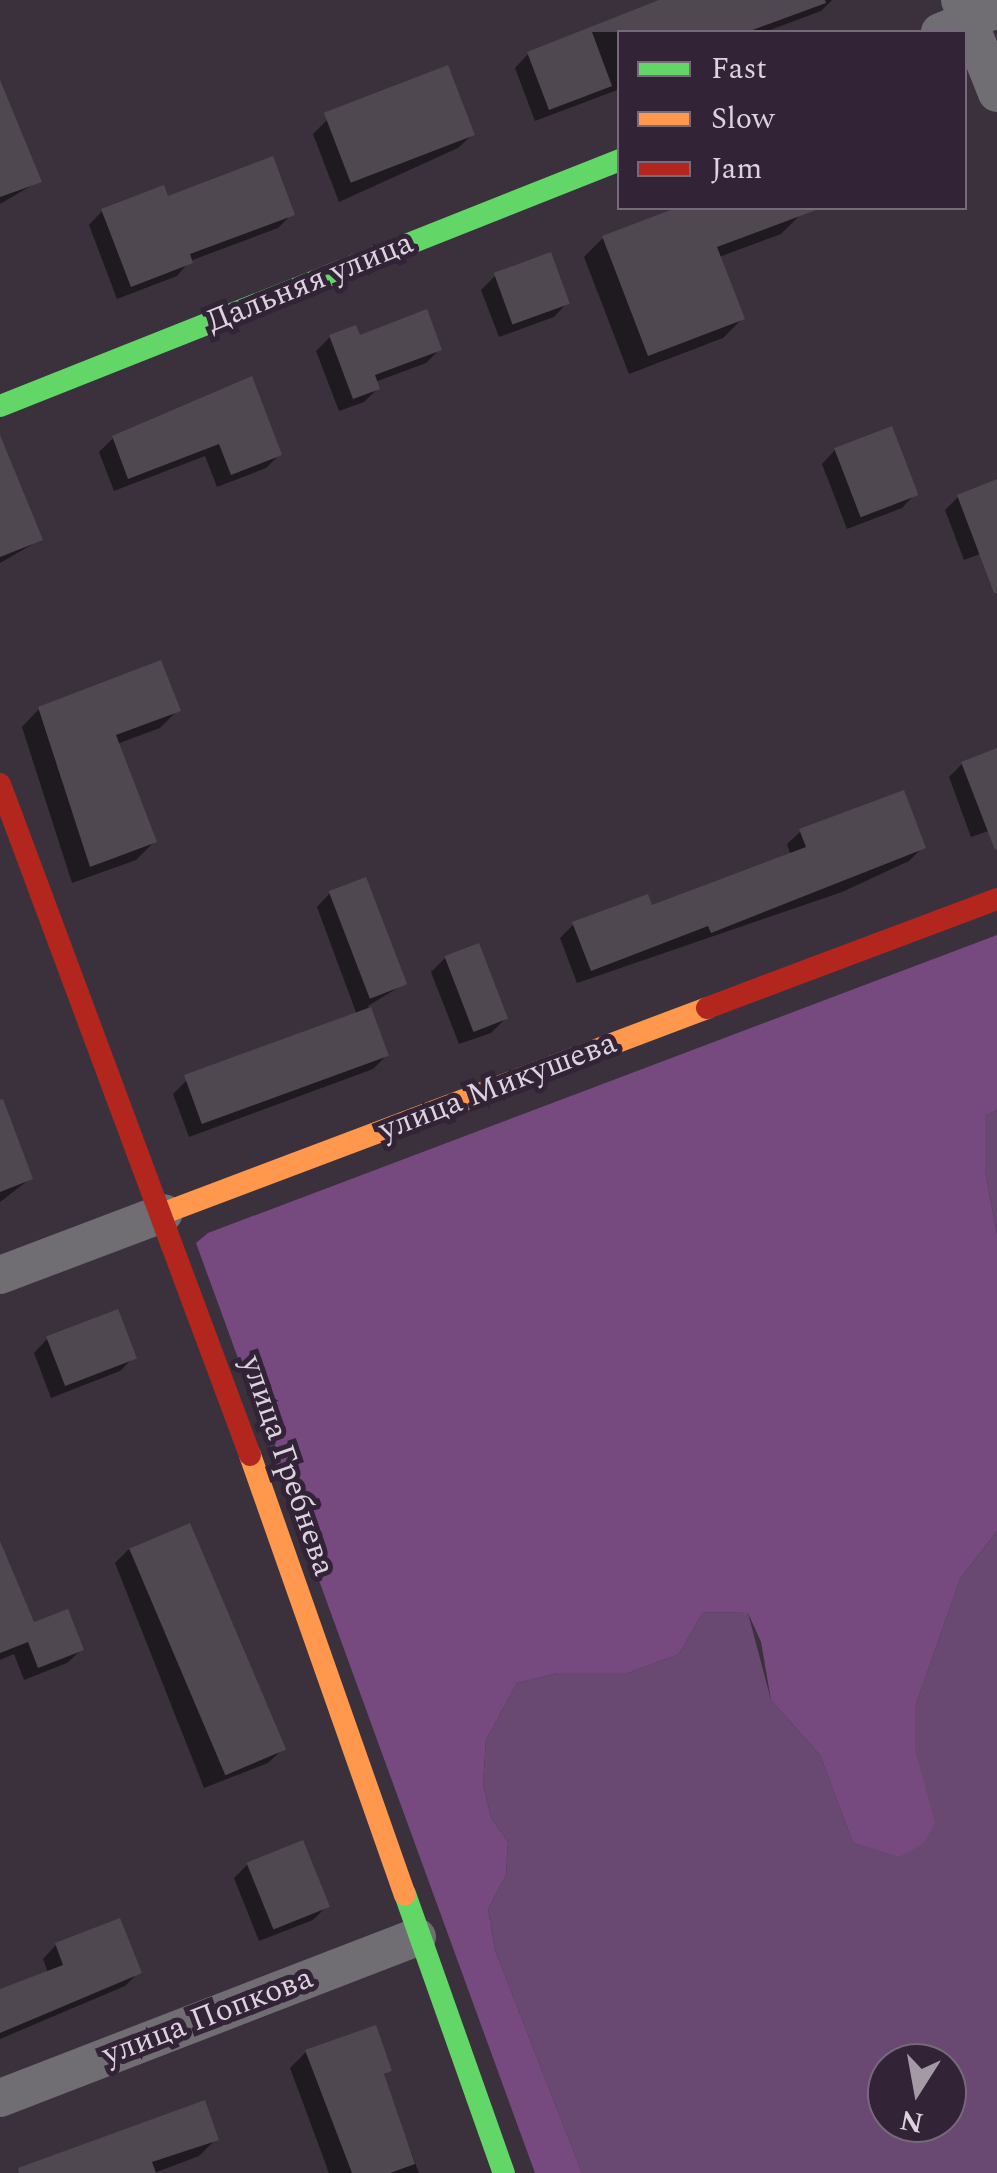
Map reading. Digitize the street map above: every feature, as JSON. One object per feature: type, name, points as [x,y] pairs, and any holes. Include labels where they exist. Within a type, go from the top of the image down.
[{"type":"street","points":[[967,16],[997,93]]},
{"type":"street","name":"Дальняя улица","points":[[0,406],[617,161]]},
{"type":"street","name":"улица Гребнева","points":[[3,802],[164,1213],[417,1937],[504,2173]]},
{"type":"street","name":"улица Микушева","points":[[0,1275],[997,898]]},
{"type":"street","name":"улица Попкова","points":[[0,2098],[417,1937]]},
{"type":"shaded area","points":[[997,935],[997,1110],[985,1116],[985,1171],[997,1234],[997,1531],[960,1579],[915,1707],[915,1749],[935,1823],[923,1844],[899,1857],[853,1843],[820,1755],[771,1700],[761,1642],[748,1613],[703,1612],[679,1654],[628,1673],[558,1673],[517,1683],[486,1740],[483,1784],[491,1818],[508,1842],[506,1875],[488,1909],[495,1950],[582,2173],[535,2173],[196,1243],[208,1233]]},
{"type":"shaded area","points":[[997,1110],[997,1234],[985,1171],[985,1116]]},
{"type":"shaded area","points":[[997,1531],[997,2173],[582,2173],[495,1950],[488,1909],[506,1875],[508,1842],[491,1818],[483,1784],[486,1740],[517,1683],[558,1673],[628,1673],[679,1654],[703,1612],[748,1613],[771,1700],[820,1755],[853,1843],[900,1857],[915,1707],[960,1579]]},
{"type":"building","points":[[659,0],[826,3],[752,30],[592,32],[612,86],[549,110],[527,52]]},
{"type":"building","points":[[448,65],[475,135],[351,183],[324,113]]},
{"type":"building","points":[[0,80],[42,182],[0,197]]},
{"type":"building","points":[[273,156],[295,215],[190,254],[193,263],[131,287],[101,209],[164,185],[168,196]]},
{"type":"building","points":[[671,210],[816,210],[717,247],[745,319],[648,356],[602,236]]},
{"type":"building","points":[[551,252],[570,304],[512,325],[494,273]]},
{"type":"building","points":[[427,309],[442,350],[375,375],[380,389],[353,399],[329,335],[356,325],[360,335]]},
{"type":"building","points":[[252,376],[282,455],[231,475],[219,444],[128,479],[112,436]]},
{"type":"building","points":[[892,426],[919,495],[861,517],[834,448]]},
{"type":"building","points":[[0,435],[43,540],[0,557]]},
{"type":"building","points":[[997,479],[997,593],[994,593],[957,495]]},
{"type":"building","points":[[161,660],[181,711],[116,735],[157,842],[90,867],[38,707]]},
{"type":"building","points":[[997,748],[997,849],[995,850],[961,762]]},
{"type":"building","points":[[904,790],[926,848],[711,933],[708,926],[591,971],[572,922],[648,894],[652,905],[806,847],[799,829]]},
{"type":"building","points":[[366,877],[407,984],[370,999],[329,891]]},
{"type":"building","points":[[479,943],[508,1019],[473,1032],[444,956]]},
{"type":"building","points":[[371,1007],[389,1056],[202,1124],[184,1075]]},
{"type":"building","points":[[3,1099],[33,1179],[0,1192],[0,1100]]},
{"type":"building","points":[[118,1309],[137,1358],[65,1386],[46,1337]]},
{"type":"building","points":[[190,1523],[286,1749],[225,1775],[129,1549]]},
{"type":"building","points":[[0,1541],[34,1622],[68,1609],[84,1650],[38,1668],[28,1642],[0,1653]]},
{"type":"building","points":[[303,1840],[330,1907],[273,1930],[246,1863]]},
{"type":"building","points":[[120,1918],[142,1973],[0,2033],[0,1989],[63,1965],[55,1943]]},
{"type":"building","points":[[376,2025],[392,2071],[384,2074],[415,2164],[390,2173],[352,2173],[305,2050]]},
{"type":"building","points":[[205,2100],[219,2140],[152,2162],[156,2173],[19,2173],[18,2168]]},
{"type":"traffic: fast","points":[[0,406],[617,161]]},
{"type":"traffic: fast","points":[[405,1894],[504,2173]]},
{"type":"traffic: slow","points":[[164,1213],[707,1008]]},
{"type":"traffic: slow","points":[[250,1455],[405,1894]]},
{"type":"traffic: jam","points":[[0,784],[250,1455]]},
{"type":"traffic: jam","points":[[707,1008],[997,899]]}]
